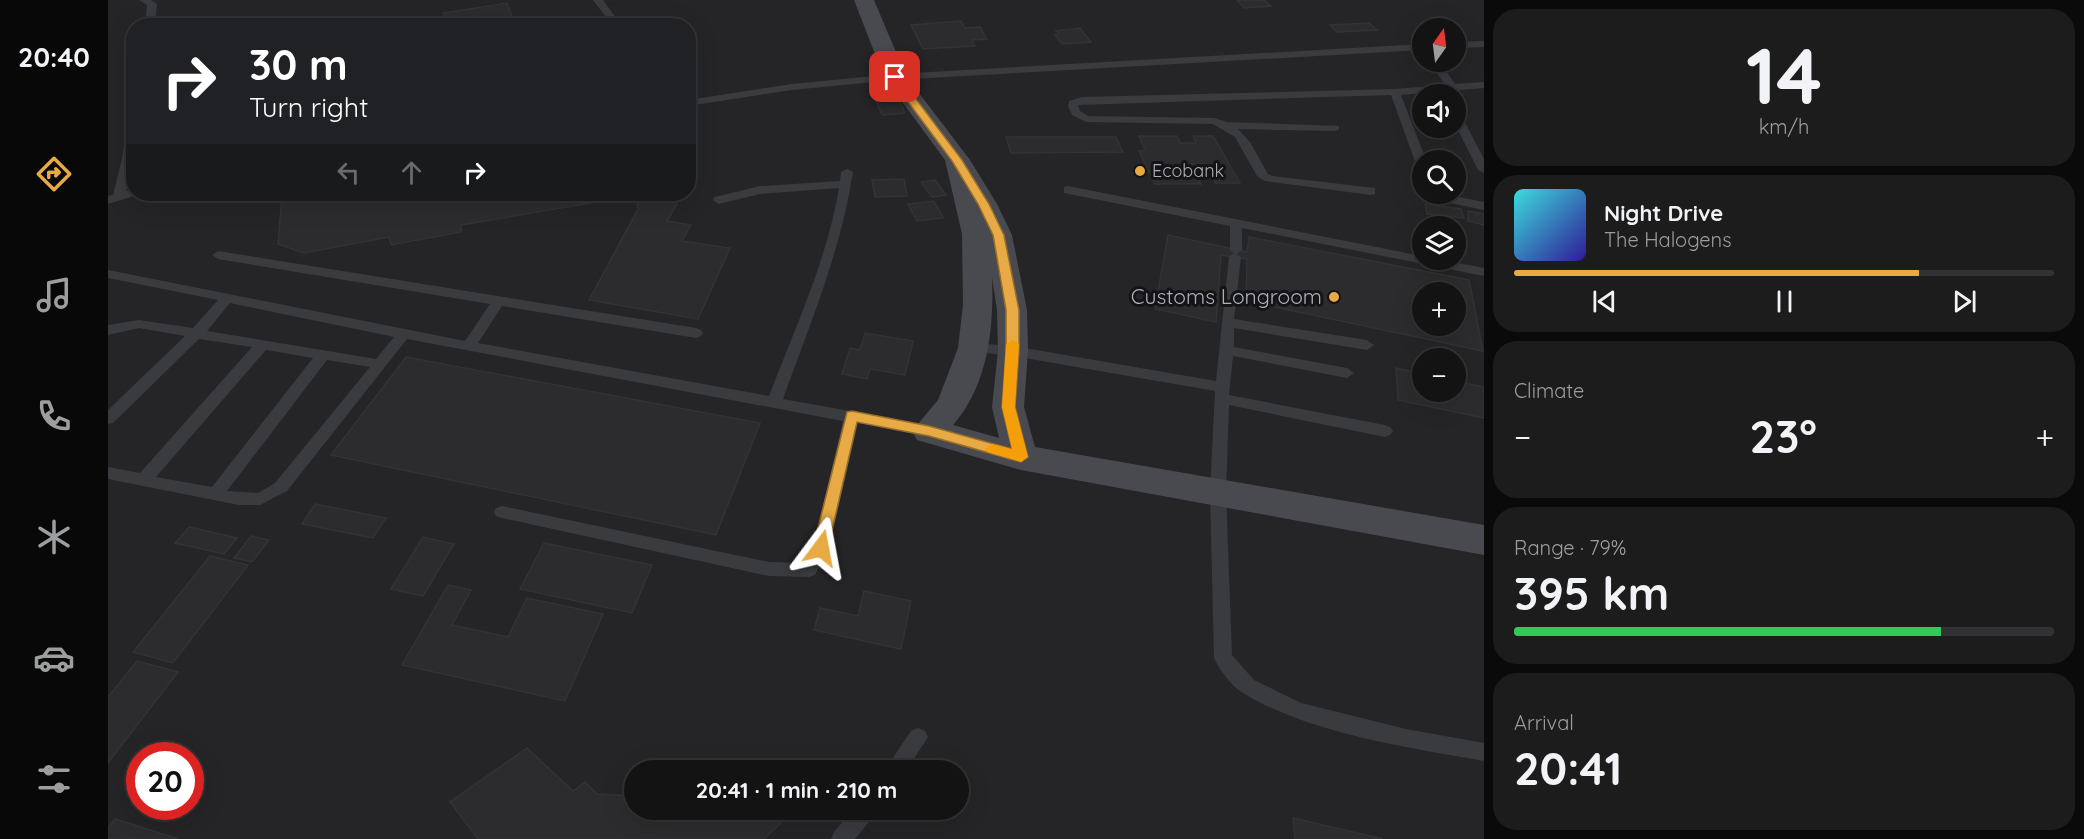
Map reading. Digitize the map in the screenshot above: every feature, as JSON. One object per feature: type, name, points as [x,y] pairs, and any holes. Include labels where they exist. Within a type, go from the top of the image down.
[{"type":"street","points":[[864,0],[895,77],[957,160],[984,204],[998,235],[1012,310],[1013,351],[1008,407],[1021,457]]},
{"type":"street","points":[[957,160],[976,234],[978,305],[973,348],[962,383],[951,406],[929,431],[1021,457],[1484,540]]},
{"type":"lane","points":[[144,0],[152,4],[151,18]]},
{"type":"lane","points":[[598,0],[612,18]]},
{"type":"lane","points":[[1466,45],[1484,44]]},
{"type":"lane","points":[[696,102],[792,87],[895,77],[1412,48]]},
{"type":"lane","points":[[1466,87],[1484,85]]},
{"type":"lane","points":[[1335,128],[1228,124],[1214,121],[1086,119],[1077,115],[1072,108],[1073,103],[1082,100],[1412,91]]},
{"type":"lane","points":[[1395,92],[1417,150]]},
{"type":"lane","points":[[1228,124],[1238,131],[1263,176],[1269,179],[1371,191]]},
{"type":"lane","points":[[1466,135],[1484,170]]},
{"type":"lane","points":[[113,198],[126,164]]},
{"type":"lane","points":[[719,201],[760,190],[846,178],[840,216],[828,260],[775,401]]},
{"type":"lane","points":[[1068,190],[1484,272]]},
{"type":"lane","points":[[1466,202],[1484,206]]},
{"type":"lane","points":[[1236,223],[1236,253],[1227,322],[1227,350],[1222,393],[1218,492],[1223,658],[1247,686],[1298,711],[1406,738],[1484,752]]},
{"type":"lane","points":[[218,255],[696,333]]},
{"type":"lane","points":[[108,274],[404,333],[929,431]]},
{"type":"lane","points":[[108,419],[197,333],[228,297]]},
{"type":"lane","points":[[469,345],[499,300]]},
{"type":"lane","points":[[1227,322],[1367,345]]},
{"type":"lane","points":[[108,330],[124,325],[139,324],[380,364]]},
{"type":"lane","points":[[108,473],[239,500],[260,499],[280,487],[404,333]]},
{"type":"lane","points":[[144,480],[264,343]]},
{"type":"lane","points":[[973,348],[1013,351],[1222,393],[1385,431]]},
{"type":"lane","points":[[1227,350],[1347,373]]},
{"type":"lane","points":[[215,495],[324,354]]},
{"type":"lane","points":[[502,512],[769,569],[809,570],[821,548],[852,416]]},
{"type":"lane","points":[[902,760],[918,738]]},
{"type":"lane","points":[[841,839],[857,820]]},
{"type":"shaded area","points":[[108,0],[1484,0],[1484,839],[108,839]]},
{"type":"building","points":[[1237,0],[1264,0],[1271,6],[1244,8]]},
{"type":"building","points":[[507,3],[513,18],[445,18],[443,13]]},
{"type":"building","points":[[961,21],[965,28],[980,27],[987,39],[972,40],[975,46],[923,49],[911,25]]},
{"type":"building","points":[[1369,23],[1377,30],[1337,32],[1330,25]]},
{"type":"building","points":[[1080,28],[1091,42],[1062,44],[1055,35],[1059,34],[1056,31]]},
{"type":"building","points":[[899,99],[905,113],[882,115],[876,101]]},
{"type":"building","points":[[1139,136],[1177,136],[1180,143],[1196,143],[1193,136],[1213,136],[1240,183],[1215,183],[1205,164],[1191,164],[1201,184],[1155,184],[1139,151],[1145,150]]},
{"type":"building","points":[[1006,137],[1116,137],[1123,152],[1011,153]]},
{"type":"building","points":[[904,179],[907,196],[875,197],[872,180]]},
{"type":"building","points":[[935,180],[946,195],[932,197],[921,182]]},
{"type":"building","points":[[282,201],[602,201],[461,225],[461,232],[391,245],[389,237],[304,253],[278,244]]},
{"type":"building","points":[[637,201],[675,201],[677,204],[667,221],[691,225],[682,241],[730,248],[698,319],[589,300],[638,209]]},
{"type":"building","points":[[934,201],[943,218],[917,221],[908,204]]},
{"type":"building","points":[[1425,204],[1461,209],[1463,216],[1446,216],[1427,214]]},
{"type":"building","points":[[1468,211],[1484,214],[1484,225],[1468,221]]},
{"type":"building","name":"Customs Longroom","points":[[1168,235],[1247,252],[1249,237],[1469,280],[1483,351],[1246,301],[1247,259],[1221,255],[1216,322],[1155,309]]},
{"type":"building","points":[[865,333],[913,341],[905,375],[870,369],[867,379],[842,374],[850,348],[860,350]]},
{"type":"building","points":[[406,357],[760,423],[716,535],[331,455]]},
{"type":"building","points":[[1396,368],[1412,372],[1412,402],[1466,402],[1466,383],[1484,387],[1484,418],[1398,400]]},
{"type":"building","points":[[315,504],[386,518],[373,538],[302,524]]},
{"type":"building","points":[[189,527],[237,538],[224,554],[175,543]]},
{"type":"building","points":[[251,536],[269,540],[252,562],[234,558]]},
{"type":"building","points":[[423,537],[454,544],[423,596],[391,589]]},
{"type":"building","points":[[544,543],[652,565],[632,613],[520,589]]},
{"type":"building","points":[[210,556],[248,565],[173,663],[133,652]]},
{"type":"building","points":[[448,585],[471,590],[452,625],[508,637],[527,598],[603,614],[565,701],[402,665]]},
{"type":"building","points":[[864,591],[911,601],[901,649],[814,630],[820,608],[858,616]]},
{"type":"building","points":[[137,661],[178,672],[108,763],[108,697]]},
{"type":"building","points":[[527,748],[573,791],[585,782],[597,794],[624,795],[624,820],[784,820],[764,839],[478,839],[450,802]]},
{"type":"building","points":[[1293,818],[1383,839],[1295,839]]},
{"type":"building","points":[[115,819],[179,839],[108,839],[108,828]]},
{"type":"slow traffic","points":[[992,449],[1021,457],[1008,407],[1013,344]]},
{"type":"place","name":"Ecobank","points":[[1140,171]]},
{"type":"place","name":"Customs Longroom","points":[[1334,297]]},
{"type":"route","points":[[821,548],[852,416],[929,431],[1021,457],[1008,407],[1013,351],[1012,310],[998,235],[984,204],[957,160],[895,77]]}]
